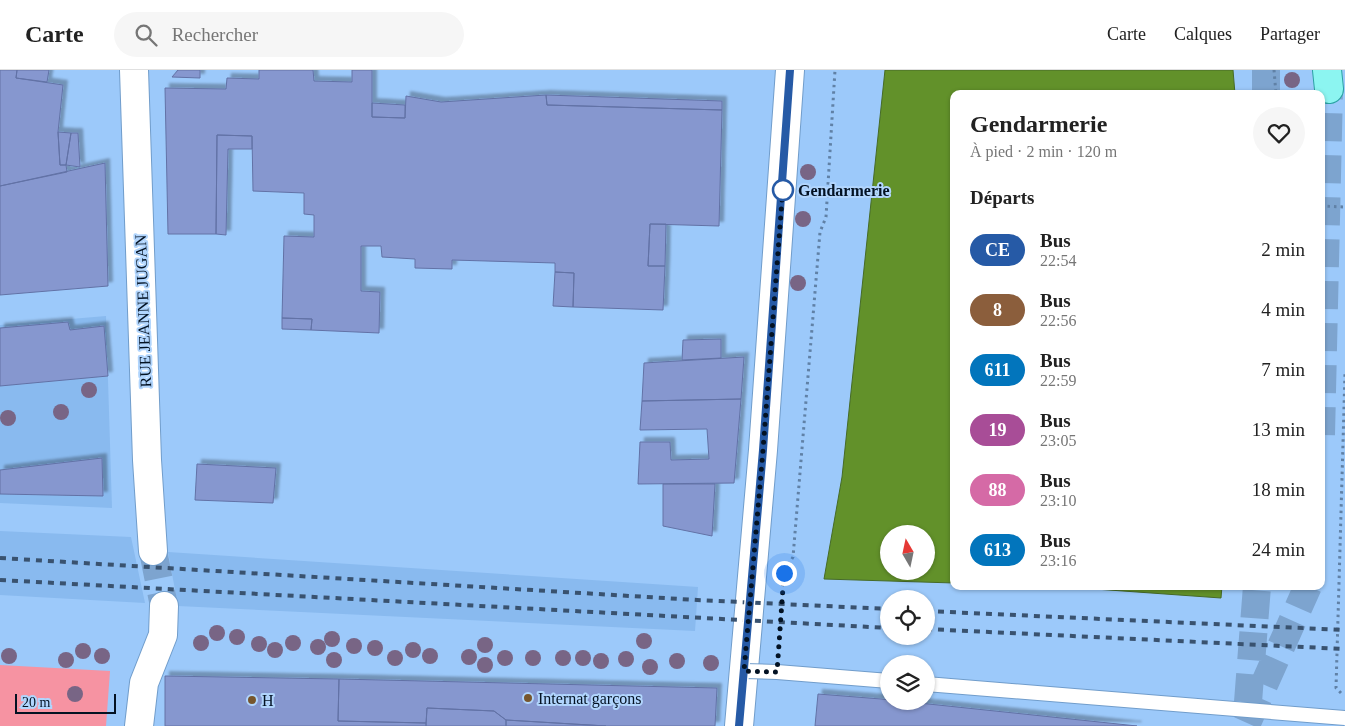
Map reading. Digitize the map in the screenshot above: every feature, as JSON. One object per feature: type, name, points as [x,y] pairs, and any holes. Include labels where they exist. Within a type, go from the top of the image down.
[{"type":"main road","name":"RUE JEANNE JUGAN","points":[[134,70],[147,460],[153,551]]},
{"type":"main road","points":[[739,726],[763,450],[790,70]]},
{"type":"main road","points":[[139,726],[144,683],[163,634],[164,606]]},
{"type":"lane","points":[[744,671],[880,680]]},
{"type":"lane","points":[[935,685],[1345,718]]},
{"type":"path","points":[[784,573],[794,557],[820,232],[826,217],[835,70]]},
{"type":"path","points":[[1274,70],[1276,90]]},
{"type":"path","points":[[1325,206],[1345,207]]},
{"type":"path","points":[[1345,373],[1336,688],[1345,697]]},
{"type":"shaded area","points":[[885,70],[1233,70],[1235,90],[950,90],[950,583],[824,579],[842,477]]},
{"type":"shaded area","points":[[106,316],[112,508],[0,503],[0,325]]},
{"type":"shaded area","points":[[0,531],[131,537],[145,603],[0,595]]},
{"type":"shaded area","points":[[168,552],[698,587],[695,631],[178,606]]},
{"type":"shaded area","points":[[1109,590],[1222,590],[1221,598]]},
{"type":"shaded area","points":[[0,665],[110,671],[106,726],[0,726]]},
{"type":"building","points":[[0,70],[17,70],[16,78],[63,85],[58,132],[60,165],[66,165],[67,172],[0,186]]},
{"type":"building","points":[[17,70],[49,70],[47,82],[16,78]]},
{"type":"building","points":[[178,70],[200,70],[200,78],[172,77]]},
{"type":"building","points":[[259,70],[313,70],[314,81],[352,82],[352,70],[372,70],[372,117],[405,118],[406,96],[441,102],[546,95],[547,105],[722,110],[719,226],[650,224],[648,266],[665,266],[663,310],[573,307],[574,273],[555,272],[555,263],[452,260],[452,269],[415,268],[415,259],[382,257],[381,246],[361,246],[361,291],[380,292],[379,333],[311,330],[312,319],[282,318],[284,236],[314,237],[314,215],[304,214],[304,193],[253,191],[252,136],[217,135],[216,234],[168,234],[165,88],[226,89],[227,78],[259,79]]},
{"type":"building","points":[[546,95],[722,101],[722,110],[547,105]]},
{"type":"building","points":[[372,103],[405,105],[405,118],[372,117]]},
{"type":"building","points":[[58,132],[71,133],[66,165],[60,165]]},
{"type":"building","points":[[71,133],[78,133],[80,167],[66,165]]},
{"type":"building","points":[[217,135],[252,136],[252,149],[228,149],[226,235],[216,234]]},
{"type":"building","points":[[105,163],[108,286],[0,295],[0,186]]},
{"type":"building","points":[[650,224],[666,224],[665,266],[648,266]]},
{"type":"building","points":[[555,272],[574,273],[573,307],[553,306]]},
{"type":"building","points":[[282,318],[312,319],[311,330],[282,329]]},
{"type":"building","points":[[68,322],[70,330],[104,326],[108,376],[0,386],[0,328]]},
{"type":"building","points":[[721,339],[721,358],[682,360],[683,340]]},
{"type":"building","points":[[744,357],[741,399],[642,401],[644,363]]},
{"type":"building","points":[[741,399],[734,483],[638,484],[640,442],[670,442],[671,460],[709,459],[707,429],[640,430],[642,401]]},
{"type":"building","points":[[102,458],[103,496],[0,494],[0,470]]},
{"type":"building","points":[[197,464],[276,468],[273,503],[195,500]]},
{"type":"building","points":[[663,484],[715,484],[712,536],[663,526]]},
{"type":"building","name":"H","points":[[165,676],[339,679],[338,721],[426,723],[426,726],[165,726]]},
{"type":"building","name":"Internat garçons","points":[[339,679],[717,688],[715,726],[606,726],[506,720],[494,711],[427,708],[426,723],[338,721]]},
{"type":"building","points":[[818,694],[880,699],[880,710],[935,710],[935,705],[1137,726],[815,726]]},
{"type":"building","points":[[427,708],[494,711],[506,720],[506,726],[426,726]]},
{"type":"building","points":[[506,720],[606,726],[506,726]]},
{"type":"tunnel","points":[[1266,70],[1266,90]]},
{"type":"tunnel","points":[[1325,262],[1329,89]]},
{"type":"tunnel","points":[[153,551],[164,606]]},
{"type":"tunnel","points":[[1248,702],[1257,590]]},
{"type":"tunnel","points":[[1247,723],[1306,590]]},
{"type":"railway","points":[[0,558],[697,600],[880,609]]},
{"type":"railway","points":[[0,580],[880,628]]},
{"type":"railway","points":[[935,611],[1345,630]]},
{"type":"railway","points":[[935,629],[1345,649]]},
{"type":"bus line","name":"CE","points":[[739,726],[763,450],[790,70]]},
{"type":"place","name":"Gendarmerie","points":[[783,190]]},
{"type":"place","name":"Internat garçons","points":[[528,698]]},
{"type":"place","name":"H","points":[[252,700]]},
{"type":"route","points":[[783,190],[783,186],[744,671],[777,672],[784,573]]}]
